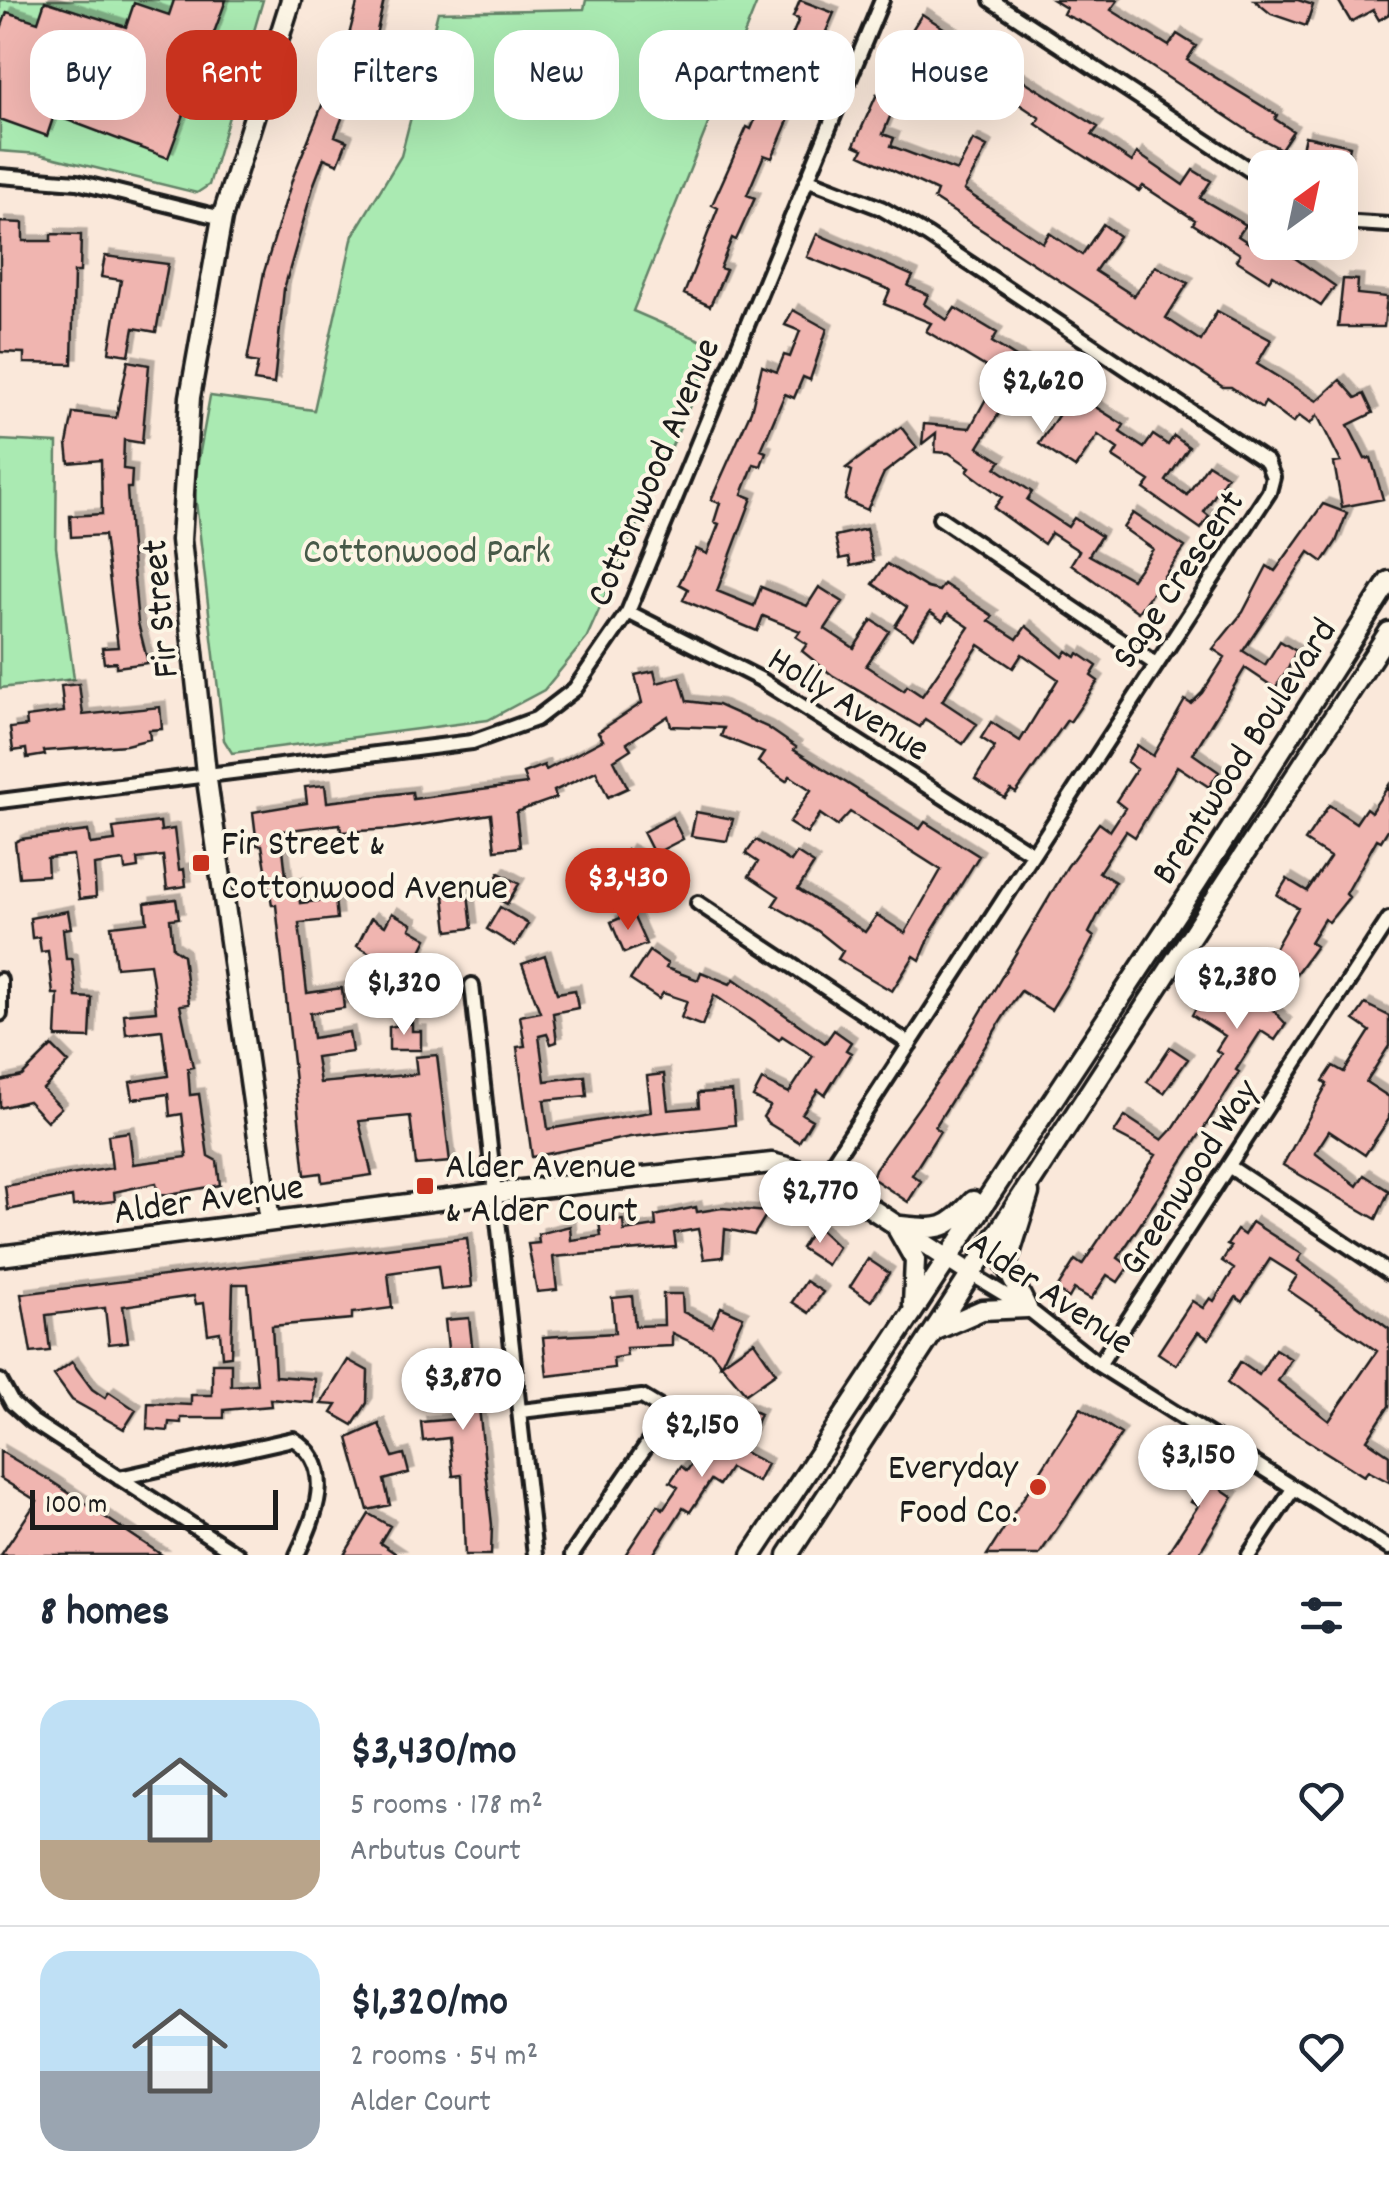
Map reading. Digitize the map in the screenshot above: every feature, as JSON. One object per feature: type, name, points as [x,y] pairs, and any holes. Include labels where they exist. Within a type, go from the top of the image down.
[{"type":"main road","name":"Fir Street","points":[[270,1221],[206,772],[181,540],[190,397],[222,218],[291,0]]},
{"type":"main road","name":"Brentwood Boulevard","points":[[752,1555],[1003,1169],[1197,882],[1389,581]]},
{"type":"main road","name":"Brentwood Boulevard","points":[[788,1555],[1389,632]]},
{"type":"main road","name":"Alder Avenue","points":[[0,1256],[494,1193],[742,1164],[772,1164],[823,1177],[971,1274]]},
{"type":"main road","points":[[896,1226],[938,1230],[952,1224],[1003,1169]]},
{"type":"main road","points":[[934,1331],[982,1310],[1028,1308],[1006,1266],[1021,1229],[1031,1182]]},
{"type":"main road","points":[[896,1226],[915,1260],[912,1309]]},
{"type":"street","name":"Cottonwood Avenue","points":[[0,801],[206,772],[472,742],[536,719],[575,688],[628,612],[882,0]]},
{"type":"street","points":[[991,0],[1248,169]]},
{"type":"street","points":[[0,176],[78,182],[222,218]]},
{"type":"street","name":"Sage Crescent","points":[[809,180],[881,208],[926,235],[1267,462],[1273,477],[1269,492],[1154,663],[823,1177]]},
{"type":"street","points":[[1358,223],[1389,225]]},
{"type":"street","points":[[940,518],[1154,663]]},
{"type":"street","name":"Holly Avenue","points":[[628,612],[760,679],[1034,854]]},
{"type":"street","points":[[698,903],[910,1044]]},
{"type":"street","name":"Greenwood Way","points":[[1100,1364],[1389,919]]},
{"type":"street","points":[[0,980],[0,1014]]},
{"type":"street","points":[[472,984],[536,1555]]},
{"type":"street","points":[[1230,1167],[1389,1273]]},
{"type":"street","name":"Alder Avenue","points":[[971,1274],[1028,1308],[1100,1364],[1389,1548]]},
{"type":"street","points":[[0,1381],[12,1403],[32,1421],[238,1555]]},
{"type":"street","points":[[520,1411],[642,1397],[662,1409],[662,1424],[572,1555]]},
{"type":"street","points":[[119,1478],[293,1439],[310,1454],[320,1503],[297,1555]]},
{"type":"street","points":[[1249,1555],[1293,1488]]},
{"type":"green space","points":[[0,0],[263,0],[254,30],[166,30],[166,120],[228,120],[209,185],[197,193],[39,154],[0,151]]},
{"type":"green space","name":"Cottonwood Park","points":[[586,0],[758,0],[746,30],[639,30],[639,120],[710,120],[633,311],[716,347],[586,639],[544,690],[488,720],[232,753],[224,740],[194,485],[210,396],[314,410],[353,235],[401,156],[410,120],[474,120],[474,30],[433,30],[438,12],[584,9]]},
{"type":"green space","points":[[0,440],[57,443],[56,547],[74,679],[0,688]]},
{"type":"building","points":[[174,0],[226,0],[215,30],[166,30],[166,120],[182,120],[168,158],[67,120],[146,120],[146,30],[30,30],[30,120],[52,120],[47,136],[0,119],[0,31],[7,12],[38,22],[45,1],[126,27],[134,3],[169,15]]},
{"type":"building","points":[[358,0],[384,0],[377,30],[350,30]]},
{"type":"building","points":[[800,0],[834,13],[827,30],[794,30],[799,19],[793,17]]},
{"type":"building","points":[[1053,0],[1118,0],[1111,10],[1169,46],[1177,34],[1196,46],[1187,60],[1277,115],[1275,119],[1293,131],[1281,149],[1256,136],[1090,26],[1063,14],[1066,8]]},
{"type":"building","points":[[1254,0],[1298,0],[1313,5],[1306,26],[1271,14]]},
{"type":"building","points":[[1338,0],[1389,0],[1389,14],[1379,20],[1373,10],[1351,22]]},
{"type":"building","points":[[922,14],[947,30],[912,30]]},
{"type":"building","points":[[1024,81],[1098,127],[1092,135],[1132,162],[1137,153],[1183,185],[1193,170],[1211,181],[1200,198],[1246,225],[1238,236],[1248,243],[1248,260],[1298,260],[1335,286],[1321,306],[1273,275],[1269,281],[1236,260],[1240,254],[1193,224],[1195,220],[1143,186],[1139,191],[1036,124],[1040,118],[1024,107]]},
{"type":"building","points":[[875,98],[875,120],[889,120],[883,134],[894,138],[891,146],[957,171],[973,140],[987,147],[964,190],[1043,243],[1049,233],[1082,255],[1103,224],[1119,236],[1095,271],[1134,296],[1155,266],[1188,283],[1166,318],[1201,341],[1217,311],[1271,340],[1257,364],[1317,401],[1340,380],[1356,398],[1364,394],[1373,413],[1348,425],[1365,459],[1371,458],[1383,499],[1342,507],[1334,463],[1341,462],[1317,415],[1310,424],[1299,416],[1293,423],[1265,402],[1262,408],[1231,387],[1223,387],[934,199],[937,191],[860,155],[863,149],[854,145]]},
{"type":"building","points":[[317,118],[341,120],[335,136],[347,141],[338,164],[324,158],[284,289],[274,384],[254,381],[258,363],[247,361],[264,272],[293,177]]},
{"type":"building","points":[[755,120],[788,120],[772,158],[764,155],[747,195],[755,198],[736,240],[732,238],[720,268],[726,270],[710,306],[684,294],[718,208],[712,205],[747,127],[751,129]]},
{"type":"building","points":[[1305,136],[1350,146],[1349,150],[1302,150]]},
{"type":"building","points":[[0,222],[23,223],[23,241],[51,241],[51,234],[81,235],[80,272],[74,272],[72,364],[24,363],[24,353],[0,352]]},
{"type":"building","points":[[817,234],[913,276],[908,286],[928,295],[924,304],[947,320],[955,308],[997,333],[992,342],[1124,425],[1120,432],[1144,448],[1153,435],[1168,445],[1174,436],[1189,447],[1166,481],[1187,495],[1208,464],[1227,476],[1204,512],[1209,516],[1201,529],[1144,489],[1150,481],[1113,457],[1118,449],[1098,435],[1075,468],[1039,444],[1059,414],[1016,386],[978,447],[1001,461],[996,468],[1032,492],[1027,500],[1068,527],[1074,518],[1101,536],[1089,555],[1132,579],[1153,549],[1123,528],[1133,513],[1185,547],[1138,612],[1071,564],[1079,551],[1051,533],[1044,544],[994,508],[1002,497],[967,471],[970,467],[949,453],[935,452],[936,433],[922,444],[924,424],[970,428],[999,375],[926,331],[931,323],[884,304],[890,290],[807,257]]},
{"type":"building","points":[[105,256],[168,264],[156,332],[134,328],[129,355],[109,352],[121,280],[101,277]]},
{"type":"building","points":[[1343,279],[1358,280],[1357,294],[1387,297],[1384,327],[1338,327]]},
{"type":"building","points":[[793,310],[827,329],[810,380],[803,377],[794,398],[785,394],[761,450],[766,452],[761,466],[754,464],[742,494],[752,498],[717,591],[754,606],[761,587],[807,606],[819,587],[843,602],[825,629],[854,648],[872,620],[889,631],[866,666],[904,691],[907,686],[922,696],[969,627],[948,613],[943,621],[930,612],[913,638],[895,626],[907,607],[873,584],[887,564],[927,588],[939,591],[944,584],[993,616],[989,621],[1017,639],[1026,626],[1063,657],[1067,651],[1076,657],[1078,653],[1097,666],[1091,676],[1098,681],[1070,722],[1067,720],[1016,793],[1011,790],[1005,798],[975,779],[995,747],[981,738],[991,722],[1020,741],[1058,679],[1022,654],[1013,668],[979,645],[958,676],[942,701],[977,724],[963,744],[925,719],[920,727],[832,675],[802,651],[807,644],[796,637],[800,631],[763,616],[757,631],[683,600],[688,589],[679,584],[696,549],[707,554],[719,524],[714,522],[720,503],[711,500],[751,411],[762,366],[777,372],[784,355],[790,357],[800,331],[785,325]]},
{"type":"building","points":[[128,361],[149,365],[142,443],[124,440],[123,469],[132,470],[131,488],[127,488],[130,536],[138,623],[148,663],[116,667],[116,662],[104,663],[102,648],[118,647],[104,535],[71,537],[70,516],[102,514],[101,460],[69,463],[67,444],[73,413],[116,418]]},
{"type":"building","points":[[901,427],[917,448],[884,473],[867,510],[845,500],[852,471],[846,468]]},
{"type":"building","points":[[1323,504],[1347,513],[1336,542],[1323,562],[1309,552],[1243,651],[1265,665],[1280,641],[1296,651],[1287,671],[1275,688],[1245,668],[1193,754],[1219,772],[1209,787],[1177,766],[1135,837],[1126,831],[1099,872],[1115,882],[1089,933],[1094,937],[1084,956],[1051,1010],[1021,991],[1012,1003],[935,1127],[940,1131],[912,1175],[921,1181],[908,1202],[872,1178],[875,1169],[953,1059],[1067,867],[1099,823],[1110,831],[1125,808],[1116,801],[1137,769],[1127,762],[1137,745],[1153,756],[1185,700],[1191,704],[1202,693],[1225,657],[1213,649],[1243,612],[1267,566],[1275,571]]},
{"type":"building","points":[[866,529],[873,561],[851,566],[849,557],[840,559],[835,536]]},
{"type":"building","points":[[654,671],[657,683],[680,677],[687,701],[718,705],[767,727],[796,747],[794,750],[920,829],[925,822],[979,856],[933,930],[920,960],[914,956],[892,991],[856,970],[838,959],[843,951],[818,931],[773,905],[779,896],[749,876],[758,862],[746,854],[756,840],[791,862],[797,853],[814,864],[798,889],[865,932],[877,915],[905,933],[941,870],[850,812],[837,826],[820,814],[807,834],[789,823],[811,790],[790,776],[786,781],[758,762],[764,753],[721,736],[724,728],[671,726],[668,716],[627,743],[631,749],[614,760],[628,788],[608,797],[596,771],[554,791],[556,798],[516,812],[520,847],[495,850],[491,814],[394,829],[341,832],[340,824],[281,831],[287,885],[298,883],[300,903],[335,899],[337,919],[299,923],[307,993],[342,988],[344,1008],[310,1013],[313,1038],[349,1032],[352,1052],[316,1057],[320,1083],[417,1074],[415,1057],[437,1055],[450,1162],[416,1165],[410,1116],[359,1121],[372,1175],[322,1182],[321,1173],[305,1175],[276,905],[272,905],[262,845],[257,845],[253,812],[307,803],[305,787],[325,785],[327,802],[412,792],[413,799],[527,784],[523,773],[544,765],[546,770],[603,740],[598,732],[642,703],[635,675]]},
{"type":"building","points":[[79,684],[83,715],[160,707],[162,729],[149,730],[150,739],[126,745],[44,751],[45,755],[27,758],[26,749],[13,751],[10,728],[27,726],[26,717],[64,712],[61,686]]},
{"type":"building","points":[[1389,785],[1389,828],[1381,841],[1377,839],[1346,894],[1349,897],[1329,922],[1324,919],[1310,942],[1316,946],[1271,1008],[1286,1024],[1275,1040],[1261,1031],[1210,1119],[1118,1258],[1129,1266],[1118,1282],[1107,1275],[1091,1299],[1074,1289],[1069,1298],[1056,1290],[1075,1260],[1082,1265],[1156,1155],[1114,1133],[1125,1116],[1162,1140],[1221,1054],[1216,1050],[1225,1036],[1192,1015],[1202,997],[1225,1012],[1241,988],[1249,993],[1298,908],[1277,895],[1287,879],[1307,891],[1330,857],[1305,841],[1329,805],[1356,823],[1366,808],[1371,812]]},
{"type":"building","points":[[696,812],[733,819],[727,841],[691,836]]},
{"type":"building","points":[[672,817],[683,839],[654,854],[643,832]]},
{"type":"building","points":[[160,822],[161,831],[174,829],[179,870],[184,869],[186,886],[167,889],[163,856],[137,859],[138,868],[125,870],[124,861],[94,865],[96,897],[79,899],[73,855],[47,858],[48,875],[19,877],[15,842],[21,839],[88,831],[90,844],[115,841],[113,828]]},
{"type":"building","points":[[627,850],[647,861],[629,893],[603,878],[611,863],[618,866]]},
{"type":"building","points":[[499,873],[519,884],[507,904],[488,893]]},
{"type":"building","points":[[468,893],[472,928],[448,931],[444,896]]},
{"type":"building","points":[[176,899],[179,918],[170,919],[173,948],[183,955],[189,1004],[180,1005],[193,1067],[188,1068],[190,1095],[199,1094],[208,1156],[217,1161],[220,1185],[158,1196],[156,1183],[114,1192],[115,1201],[73,1206],[72,1197],[8,1210],[5,1186],[112,1168],[108,1135],[129,1132],[133,1164],[187,1157],[182,1114],[170,1116],[168,1094],[133,1099],[130,1082],[168,1076],[162,1030],[126,1034],[124,1014],[156,1011],[154,990],[150,964],[116,967],[111,926],[147,922],[145,903]]},
{"type":"building","points":[[500,907],[528,924],[515,946],[487,929]]},
{"type":"building","points":[[68,911],[71,928],[63,929],[66,959],[72,959],[76,997],[92,998],[90,1038],[56,1037],[58,994],[53,994],[48,951],[41,952],[39,937],[32,938],[30,918]]},
{"type":"building","points":[[392,913],[412,924],[410,929],[427,939],[410,973],[411,1000],[378,1004],[377,981],[362,973],[372,954],[357,946],[371,918],[385,926]]},
{"type":"building","points":[[632,913],[646,944],[624,953],[611,922]]},
{"type":"building","points":[[649,951],[668,964],[666,968],[698,980],[701,972],[730,984],[734,979],[825,1043],[834,1030],[851,1042],[846,1050],[851,1053],[825,1095],[818,1090],[802,1114],[812,1120],[799,1142],[768,1123],[763,1117],[770,1106],[753,1097],[762,1080],[789,1093],[813,1056],[782,1036],[779,1040],[714,995],[702,1026],[681,1018],[687,1001],[663,993],[659,999],[630,980]]},
{"type":"building","points":[[545,956],[557,993],[575,990],[578,1008],[553,1013],[557,1042],[551,1044],[547,1034],[539,1036],[545,1081],[585,1076],[587,1096],[544,1100],[548,1129],[651,1112],[647,1076],[664,1074],[668,1110],[699,1107],[698,1093],[732,1091],[735,1125],[630,1137],[532,1157],[517,1047],[525,1046],[520,1016],[540,1012],[522,964]]},
{"type":"building","points":[[1365,1004],[1389,1016],[1389,1046],[1366,1082],[1389,1097],[1389,1119],[1365,1155],[1329,1131],[1315,1153],[1357,1186],[1364,1175],[1389,1191],[1376,1219],[1283,1165],[1327,1084],[1323,1081],[1333,1066],[1344,1072],[1370,1031],[1354,1020]]},
{"type":"building","points":[[412,1023],[412,1031],[421,1031],[421,1050],[389,1050],[389,1027]]},
{"type":"building","points":[[52,1046],[69,1063],[43,1089],[61,1108],[47,1121],[28,1101],[0,1108],[0,1081],[22,1076]]},
{"type":"building","points":[[1170,1047],[1188,1059],[1164,1093],[1147,1082]]},
{"type":"building","points":[[696,1207],[697,1212],[722,1208],[768,1212],[754,1235],[725,1229],[723,1257],[704,1259],[698,1229],[674,1233],[676,1247],[553,1257],[557,1290],[537,1292],[528,1244],[539,1243],[538,1234],[570,1226],[571,1240],[601,1236],[599,1222],[623,1220],[624,1231],[656,1226],[655,1216]]},
{"type":"building","points":[[1252,1222],[1302,1254],[1298,1261],[1389,1329],[1389,1406],[1367,1440],[1389,1455],[1389,1482],[1368,1471],[1364,1476],[1273,1419],[1227,1383],[1240,1362],[1259,1375],[1275,1349],[1291,1359],[1278,1381],[1329,1421],[1377,1351],[1288,1290],[1297,1276],[1270,1259],[1242,1302],[1236,1297],[1209,1339],[1198,1332],[1176,1365],[1158,1353],[1192,1301],[1203,1308],[1210,1298],[1214,1301],[1234,1269],[1222,1261],[1231,1247],[1227,1245],[1237,1230],[1244,1235]]},
{"type":"building","points":[[815,1225],[838,1247],[827,1265],[801,1248]]},
{"type":"building","points":[[467,1238],[472,1287],[441,1290],[438,1266],[388,1273],[392,1308],[352,1313],[352,1319],[272,1326],[275,1376],[315,1379],[314,1403],[270,1399],[271,1406],[224,1410],[224,1418],[181,1418],[181,1423],[169,1422],[168,1431],[147,1429],[148,1403],[191,1405],[191,1395],[212,1395],[212,1363],[231,1363],[231,1386],[257,1384],[248,1284],[233,1284],[231,1356],[222,1357],[220,1332],[208,1334],[204,1303],[196,1304],[194,1296],[123,1306],[128,1342],[109,1344],[105,1308],[46,1315],[50,1351],[31,1353],[21,1294]]},
{"type":"building","points":[[868,1259],[889,1273],[871,1301],[850,1287]]},
{"type":"building","points":[[806,1281],[823,1292],[809,1313],[792,1302]]},
{"type":"building","points":[[663,1294],[682,1294],[683,1312],[712,1326],[721,1307],[743,1317],[721,1364],[711,1352],[672,1333],[672,1346],[626,1348],[627,1356],[613,1358],[614,1368],[547,1376],[543,1337],[615,1333],[612,1298],[632,1296],[635,1326],[664,1325]]},
{"type":"building","points":[[469,1318],[492,1525],[491,1555],[465,1555],[462,1475],[453,1476],[449,1438],[423,1441],[421,1422],[456,1419],[452,1377],[416,1380],[414,1361],[449,1358],[445,1320]]},
{"type":"building","points":[[754,1341],[776,1373],[746,1394],[721,1364]]},
{"type":"building","points":[[348,1360],[368,1371],[367,1403],[353,1425],[332,1413],[337,1405],[321,1404]]},
{"type":"building","points":[[72,1362],[92,1389],[105,1398],[109,1392],[136,1410],[124,1429],[72,1400],[54,1375]]},
{"type":"building","points":[[739,1405],[760,1414],[744,1452],[767,1464],[758,1482],[730,1468],[719,1485],[711,1480],[690,1512],[683,1508],[653,1555],[625,1555],[658,1505],[663,1509],[678,1487],[670,1482],[681,1466],[687,1471],[702,1448],[717,1458]]},
{"type":"building","points":[[1081,1408],[1121,1434],[1039,1555],[987,1555]]},
{"type":"building","points":[[379,1424],[393,1457],[404,1454],[409,1473],[384,1480],[390,1505],[368,1510],[348,1438]]},
{"type":"building","points":[[0,1451],[162,1555],[1,1555],[37,1501],[0,1478]]},
{"type":"building","points":[[1177,1459],[1233,1497],[1198,1555],[1166,1555],[1198,1506],[1191,1502],[1196,1494],[1166,1476]]},
{"type":"building","points":[[369,1514],[390,1526],[380,1543],[398,1555],[344,1555]]},
{"type":"place","name":"Fir Street & Cottonwood Avenue","points":[[201,863]]},
{"type":"place","name":"Alder Avenue & Alder Court","points":[[425,1186]]},
{"type":"place","name":"Everyday Food Co.","points":[[1038,1487]]}]
